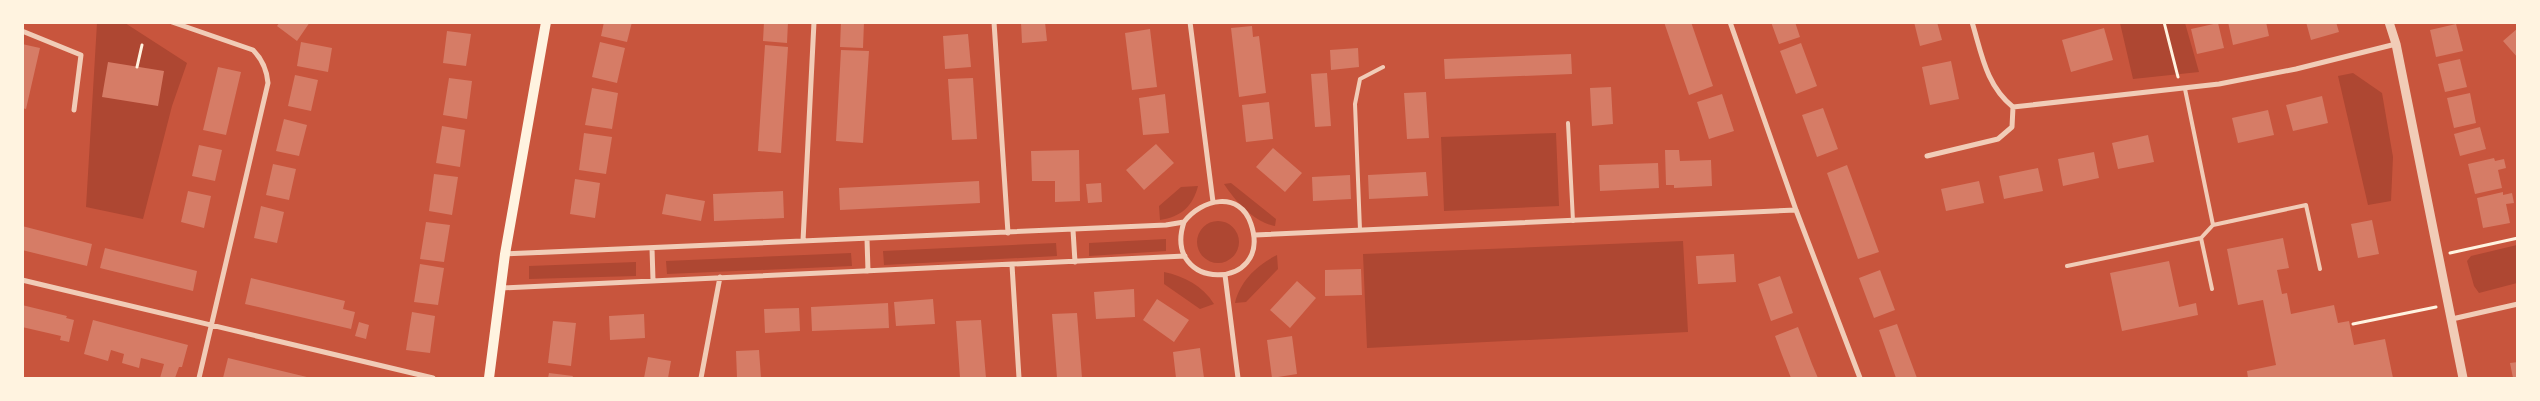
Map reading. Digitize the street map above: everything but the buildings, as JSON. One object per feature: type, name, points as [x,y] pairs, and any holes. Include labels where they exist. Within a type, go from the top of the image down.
[{"type":"main road","points":[[489,378],[500,288],[546,22]]},
{"type":"street","points":[[172,22],[253,50],[258,55],[268,76],[268,84],[245,190],[199,378]]},
{"type":"street","points":[[803,242],[814,22]]},
{"type":"street","points":[[994,22],[1008,233]]},
{"type":"street","points":[[1190,22],[1214,202]]},
{"type":"street","points":[[1730,22],[1796,210],[1860,378]]},
{"type":"street","points":[[1972,22],[1987,72],[1999,95],[2013,107],[2185,89],[2296,69],[2396,44]]},
{"type":"street","points":[[2389,22],[2396,44],[2463,378]]},
{"type":"street","points":[[22,31],[80,55],[74,110]]},
{"type":"street","points":[[1927,156],[1998,139],[2012,126],[2013,107]]},
{"type":"street","points":[[1214,202],[1230,203],[1242,210],[1250,219],[1255,235],[1254,248],[1249,260],[1240,269],[1225,275],[1212,276],[1200,272],[1185,256],[1181,244],[1184,222],[1192,211],[1203,204],[1214,202]]},
{"type":"street","points":[[1255,235],[1796,210]]},
{"type":"street","points":[[506,254],[1073,230],[1184,222]]},
{"type":"street","points":[[1073,230],[1075,262]]},
{"type":"street","points":[[866,239],[868,271]]},
{"type":"street","points":[[652,248],[653,280]]},
{"type":"street","points":[[500,288],[1185,256]]},
{"type":"street","points":[[1012,265],[1019,378]]},
{"type":"street","points":[[1225,275],[1238,378]]},
{"type":"street","points":[[702,378],[720,277]]},
{"type":"street","points":[[22,280],[433,378]]},
{"type":"street","points":[[2452,319],[2518,304]]},
{"type":"lane","points":[[1360,230],[1355,104],[1360,79],[1383,67]]},
{"type":"lane","points":[[2185,89],[2213,225]]},
{"type":"lane","points":[[1568,124],[1573,221]]},
{"type":"lane","points":[[2067,266],[2201,238],[2213,225],[2306,205],[2320,269]]},
{"type":"lane","points":[[2201,238],[2212,289]]},
{"type":"path","points":[[2164,22],[2176,75],[2185,89]]},
{"type":"path","points":[[137,67],[142,45]]},
{"type":"path","points":[[2438,256],[2518,238]]},
{"type":"path","points":[[2353,324],[2448,304]]},
{"type":"shaded area","points":[[97,23],[125,23],[187,63],[172,106],[143,219],[86,207]]},
{"type":"shaded area","points":[[2120,23],[2185,23],[2199,72],[2133,79]]},
{"type":"shaded area","points":[[2353,73],[2382,93],[2393,157],[2391,201],[2368,205],[2338,76]]},
{"type":"shaded area","points":[[1556,133],[1559,206],[1444,211],[1441,137]]},
{"type":"shaded area","points":[[1231,183],[1276,219],[1275,226],[1260,220],[1239,204],[1224,184]]},
{"type":"shaded area","points":[[1198,186],[1193,199],[1185,209],[1174,216],[1160,220],[1159,206],[1181,187]]},
{"type":"shaded area","points":[[1218,221],[1233,227],[1239,242],[1233,257],[1218,263],[1203,257],[1197,242],[1203,227]]},
{"type":"shaded area","points":[[1166,239],[1166,251],[1089,256],[1089,243]]},
{"type":"shaded area","points":[[1683,241],[1688,332],[1367,348],[1363,254]]},
{"type":"shaded area","points":[[1056,243],[1057,256],[884,265],[883,251]]},
{"type":"shaded area","points":[[2517,245],[2517,283],[2479,293],[2474,286],[2467,261],[2471,256]]},
{"type":"shaded area","points":[[851,253],[852,266],[667,274],[666,261]]},
{"type":"shaded area","points":[[1277,255],[1278,269],[1246,302],[1235,303],[1237,295],[1250,274]]},
{"type":"shaded area","points":[[636,262],[636,276],[529,279],[529,266]]},
{"type":"shaded area","points":[[1164,272],[1179,276],[1199,287],[1214,304],[1200,309],[1164,284]]}]
